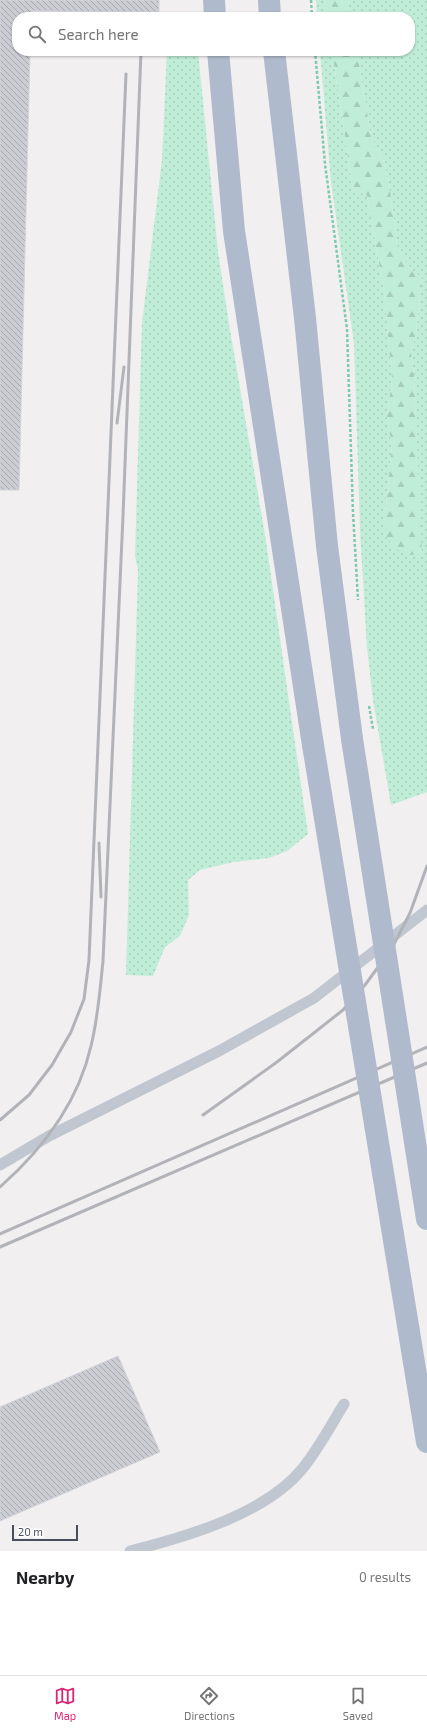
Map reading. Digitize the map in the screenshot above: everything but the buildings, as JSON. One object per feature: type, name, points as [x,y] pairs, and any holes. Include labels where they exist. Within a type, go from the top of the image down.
[{"type":"main road","points":[[214,0],[215,12]]},
{"type":"main road","points":[[269,0],[270,12]]},
{"type":"main road","points":[[218,56],[234,231],[313,745],[427,1442]]},
{"type":"main road","points":[[275,56],[305,318],[327,546],[352,739],[427,1219]]},
{"type":"lane","points":[[0,1165],[49,1136],[219,1051],[314,998],[427,910]]},
{"type":"lane","points":[[130,1551],[154,1545],[232,1518],[276,1494],[303,1468],[344,1404]]},
{"type":"path","points":[[311,0],[312,12]]},
{"type":"path","points":[[315,56],[325,164],[347,329],[353,513],[359,606]]},
{"type":"path","points":[[368,698],[369,706]]},
{"type":"green space","points":[[316,0],[325,0],[326,12],[317,12]]},
{"type":"green space","points":[[325,0],[348,0],[350,12],[326,12]]},
{"type":"green space","points":[[348,0],[427,0],[427,792],[391,805],[373,700],[367,648],[360,529],[354,343],[331,182],[320,56],[333,56],[353,190],[367,195],[384,291],[392,380],[387,416],[392,447],[385,512],[421,554],[414,375],[411,353],[416,334],[422,278],[412,270],[404,259],[397,245],[389,183],[383,159],[371,136],[358,56],[415,56],[415,12],[350,12]]},
{"type":"green space","points":[[167,56],[198,56],[218,252],[266,541],[308,834],[287,851],[269,858],[233,862],[200,870],[188,880],[189,915],[180,936],[165,947],[153,976],[126,975],[138,570],[135,556],[142,323],[162,160]]},
{"type":"green space","points":[[333,56],[358,56],[371,136],[383,159],[389,183],[397,245],[404,259],[412,270],[422,278],[416,334],[411,353],[414,375],[422,554],[409,555],[393,547],[385,534],[385,513],[392,447],[387,416],[392,380],[384,291],[367,195],[353,190]]},
{"type":"railway","points":[[0,1187],[31,1157],[57,1124],[68,1106],[85,1067],[91,1046],[98,1004],[103,961],[123,516],[141,56]]},
{"type":"railway","points":[[0,1120],[29,1095],[52,1065],[71,1032],[84,999],[89,960],[126,74]]},
{"type":"railway","points":[[117,423],[124,367]]},
{"type":"railway","points":[[99,843],[101,897]]},
{"type":"railway","points":[[203,1115],[277,1062],[343,1010],[365,985],[392,948],[410,913],[427,866]]},
{"type":"railway","points":[[0,1234],[427,1047]]},
{"type":"railway","points":[[0,1247],[427,1063]]}]
